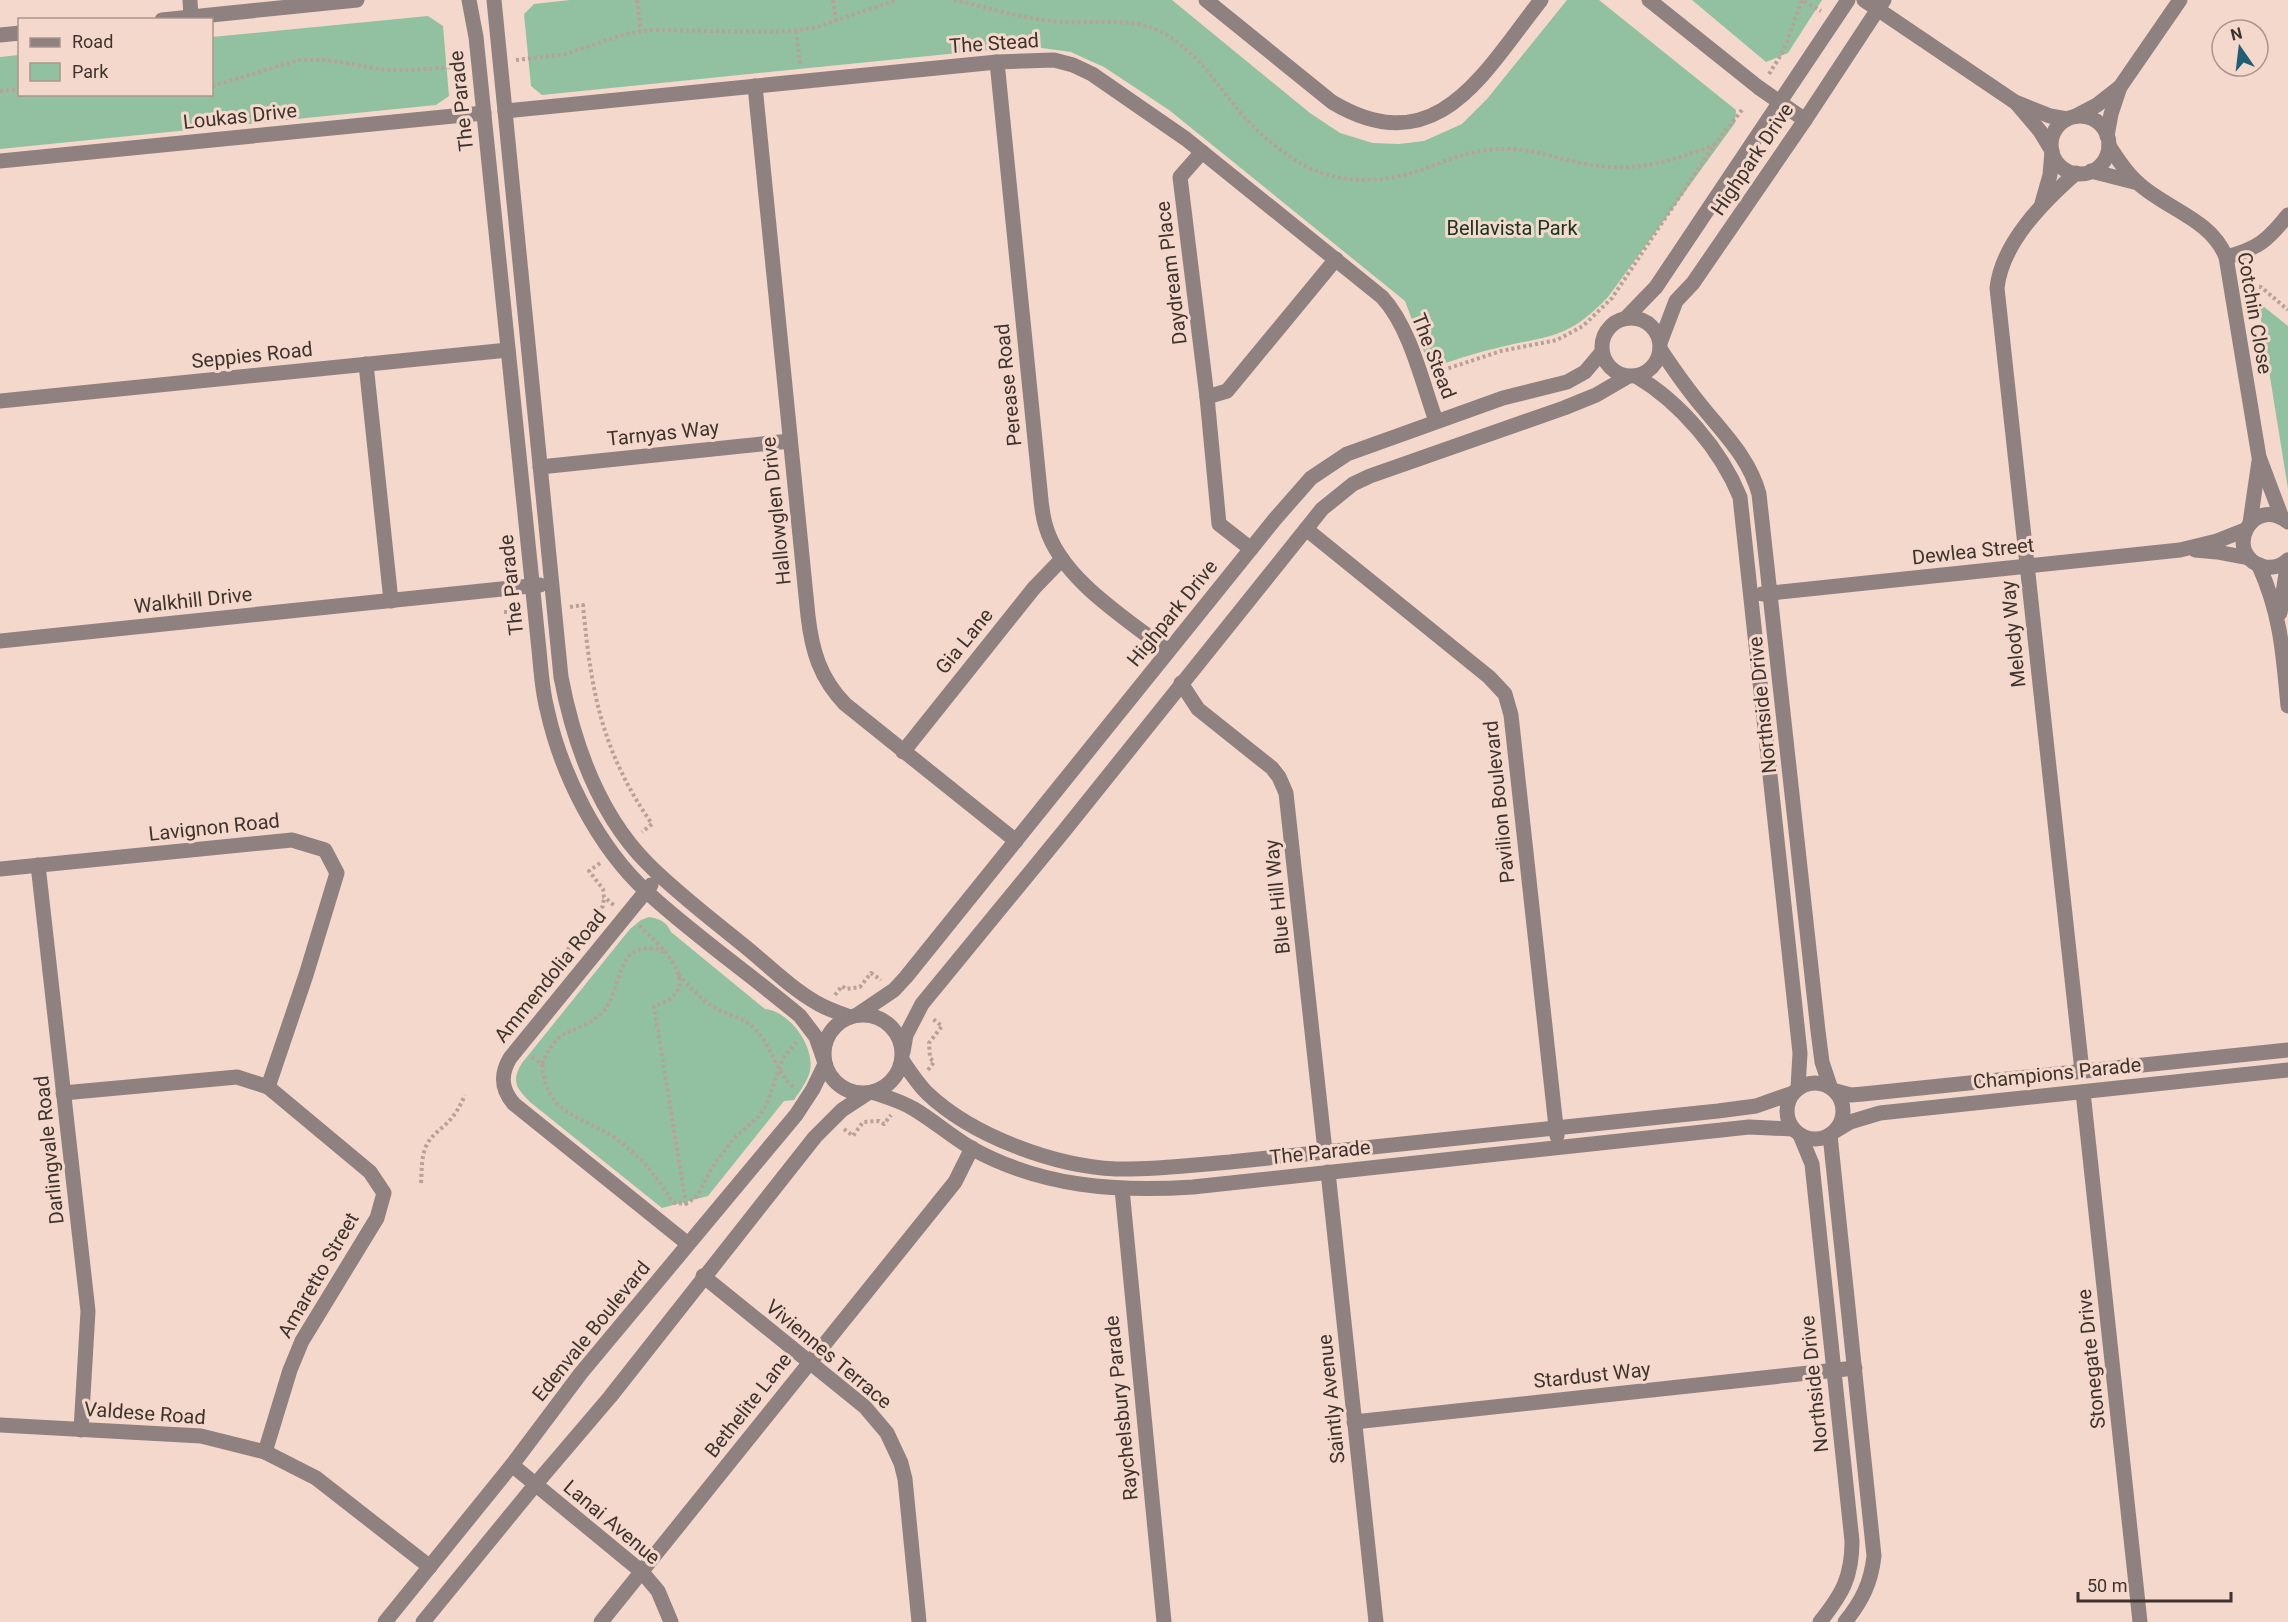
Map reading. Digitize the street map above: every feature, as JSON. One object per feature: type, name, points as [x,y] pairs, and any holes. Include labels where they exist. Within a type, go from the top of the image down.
[{"type":"street","points":[[190,0],[191,17]]},
{"type":"street","points":[[181,18],[357,0]]},
{"type":"street","name":"The Parade","points":[[469,0],[484,113],[546,708],[568,775],[580,801],[613,854],[646,891],[784,1003],[816,1037],[825,1062]]},
{"type":"street","name":"The Parade","points":[[494,0],[561,677],[581,754],[600,797],[612,816],[631,844],[661,876],[815,1003],[854,1016]]},
{"type":"street","points":[[1206,0],[1332,102],[1367,120],[1386,123],[1427,118],[1459,99],[1541,0]]},
{"type":"street","name":"Highpark Drive","points":[[1626,318],[1656,287],[1848,0]]},
{"type":"street","points":[[1863,0],[1880,5],[2015,102],[2040,131],[2060,166],[2084,172],[2104,161],[2111,114],[2120,87],[2180,0]]},
{"type":"street","points":[[1652,1],[1758,87],[1804,120]]},
{"type":"street","name":"Highpark Drive","points":[[1660,346],[1676,301],[1693,283],[1880,5]]},
{"type":"street","points":[[0,35],[18,33]]},
{"type":"street","name":"The Stead","points":[[505,111],[997,62],[1054,60],[1073,65],[1109,85],[1155,116],[1336,260],[1391,307],[1403,328],[1436,421]]},
{"type":"street","name":"Perease Road","points":[[997,62],[1042,511],[1046,528],[1062,559],[1080,580],[1168,651]]},
{"type":"street","name":"Hallowglen Drive","points":[[755,86],[810,640],[816,659],[832,690],[844,704],[1016,841]]},
{"type":"street","points":[[2051,150],[2054,131],[2072,118],[2097,105],[2120,87]]},
{"type":"street","points":[[2015,102],[2050,116],[2086,117],[2096,121],[2103,127],[2108,141]]},
{"type":"street","name":"Loukas Drive","points":[[0,161],[484,113]]},
{"type":"street","name":"Cotchin Close","points":[[2108,141],[2138,183],[2214,236],[2221,244],[2226,257],[2259,457],[2272,497],[2285,520]]},
{"type":"street","name":"Melody Way","points":[[2051,150],[2050,175],[2042,203],[2004,261],[1998,275],[1997,288],[2082,1071]]},
{"type":"street","name":"Daydream Place","points":[[1202,152],[1180,177],[1207,397],[1219,524],[1251,549]]},
{"type":"street","name":"Cotchin Close","points":[[2084,172],[2138,183]]},
{"type":"street","name":"Melody Way","points":[[2042,203],[2084,172]]},
{"type":"street","points":[[2226,257],[2244,253],[2264,243],[2288,215]]},
{"type":"street","points":[[1207,397],[1227,391],[1336,260]]},
{"type":"street","points":[[423,1622],[610,1397],[703,1276],[826,1125],[842,1110],[892,1081],[899,1071],[906,1035],[922,1004],[1322,509],[1353,484],[1397,466],[1575,404],[1631,376],[1645,373],[1653,367],[1660,346],[1657,334],[1644,321],[1626,318],[1617,321],[1604,334],[1601,353],[1610,369],[1631,376]]},
{"type":"street","name":"Northside Drive","points":[[1660,346],[1678,377],[1741,454],[1755,479],[1771,593],[1820,1052],[1833,1089]]},
{"type":"street","name":"Seppies Road","points":[[0,401],[508,350]]},
{"type":"street","name":"Highpark Drive","points":[[854,1016],[894,990],[906,977],[1299,490],[1329,465],[1347,454],[1374,442],[1503,398],[1567,382],[1585,372],[1601,353]]},
{"type":"street","points":[[366,364],[391,601]]},
{"type":"street","name":"Northside Drive","points":[[1631,376],[1657,388],[1674,403],[1721,461],[1740,497],[1800,1053],[1796,1090]]},
{"type":"street","name":"Tarnyas Way","points":[[540,466],[790,441]]},
{"type":"street","name":"Cotchin Close","points":[[2254,562],[2243,547],[2259,457]]},
{"type":"street","name":"Dewlea Street","points":[[1750,596],[2180,549],[2217,541],[2247,527],[2265,515],[2274,515],[2285,520]]},
{"type":"street","name":"Pavilion Boulevard","points":[[1306,529],[1489,677],[1505,694],[1511,715],[1558,1148]]},
{"type":"street","name":"Dewlea Street","points":[[2180,549],[2217,552],[2254,562]]},
{"type":"street","name":"Gia Lane","points":[[903,752],[1034,588],[1062,559]]},
{"type":"street","points":[[2254,562],[2276,567],[2288,560]]},
{"type":"street","points":[[2279,623],[2288,560]]},
{"type":"street","points":[[2254,562],[2270,589],[2279,623],[2288,706]]},
{"type":"street","name":"Walkhill Drive","points":[[0,641],[552,585]]},
{"type":"street","name":"Blue Hill Way","points":[[1181,683],[1198,709],[1272,768],[1286,793],[1325,1151]]},
{"type":"street","name":"Lavignon Road","points":[[0,869],[292,840],[325,850],[337,873],[268,1087]]},
{"type":"street","name":"Darlingvale Road","points":[[38,865],[88,1311],[81,1430]]},
{"type":"street","name":"Ammendolia Road","points":[[661,876],[646,891],[520,1046],[504,1068],[502,1079],[508,1097],[688,1244]]},
{"type":"street","points":[[870,1093],[846,1090],[830,1075],[825,1062],[824,1046],[838,1023],[854,1016],[870,1015],[883,1020],[893,1028],[900,1039],[902,1056]]},
{"type":"street","name":"Champions Parade","points":[[1833,1089],[1851,1095],[1863,1095],[2288,1050]]},
{"type":"street","name":"The Parade","points":[[902,1056],[928,1093],[977,1127],[1005,1142],[1031,1152],[1085,1165],[1113,1168],[1168,1168],[1756,1106],[1796,1090]]},
{"type":"street","name":"Edenvale Boulevard","points":[[385,1622],[512,1466],[581,1373],[801,1109],[825,1062]]},
{"type":"street","name":"Champions Parade","points":[[1833,1133],[1850,1122],[1880,1113],[2288,1070]]},
{"type":"street","name":"Amaretto Street","points":[[63,1093],[237,1077],[268,1087],[370,1172],[384,1193],[377,1218],[302,1341],[290,1370],[265,1452]]},
{"type":"street","points":[[1817,1082],[1833,1089],[1843,1104],[1844,1111],[1843,1119],[1833,1133],[1815,1139],[1797,1132],[1787,1111],[1788,1101],[1796,1090],[1817,1082]]},
{"type":"street","name":"Stonegate Drive","points":[[2083,1092],[2140,1622]]},
{"type":"street","name":"The Parade","points":[[870,1093],[913,1108],[972,1148],[1008,1165],[1043,1177],[1082,1185],[1122,1189],[1193,1187],[1749,1127],[1770,1126],[1797,1132]]},
{"type":"street","name":"Northside Drive","points":[[1797,1132],[1812,1164],[1852,1541],[1852,1557],[1846,1584],[1820,1622]]},
{"type":"street","points":[[1833,1133],[1874,1556],[1868,1587],[1860,1603],[1845,1622]]},
{"type":"street","name":"Bethelite Lane","points":[[601,1622],[955,1182],[972,1148]]},
{"type":"street","name":"Saintly Avenue","points":[[1328,1172],[1376,1622]]},
{"type":"street","name":"Raychelsbury Parade","points":[[1122,1189],[1164,1622]]},
{"type":"street","name":"Viviennes Terrace","points":[[703,1276],[865,1407],[887,1433],[895,1447],[905,1479],[919,1622]]},
{"type":"street","name":"Stardust Way","points":[[1354,1422],[1855,1368]]},
{"type":"street","name":"Valdese Road","points":[[0,1425],[201,1436],[265,1452],[316,1478],[430,1567]]},
{"type":"street","name":"Lanai Avenue","points":[[512,1466],[642,1572],[658,1591],[671,1622]]},
{"type":"path","points":[[637,0],[641,31]]},
{"type":"path","points":[[833,0],[836,22]]},
{"type":"path","points":[[500,62],[566,54],[625,34],[641,31],[692,29],[749,32],[796,31],[836,22],[896,0]]},
{"type":"path","points":[[1420,378],[1501,351],[1557,340],[1583,326],[1612,298],[1714,145],[1776,66],[1802,0]]},
{"type":"path","points":[[796,31],[802,82]]},
{"type":"path","points":[[213,86],[298,60],[326,60],[386,70],[478,64]]},
{"type":"path","points":[[0,91],[18,88]]},
{"type":"path","points":[[2253,287],[2261,287],[2288,310]]},
{"type":"path","points":[[542,1064],[501,1032],[603,906],[604,897]]},
{"type":"path","points":[[666,952],[653,948],[636,952],[627,958],[622,965],[613,994],[602,1014],[563,1033],[554,1040],[542,1064],[544,1086],[556,1103],[563,1110],[602,1129],[621,1142],[652,1171],[675,1203],[686,1204],[698,1196],[712,1168],[733,1139],[766,1106],[783,1058],[809,1028]]},
{"type":"path","points":[[421,1183],[425,1146],[435,1133],[451,1119],[465,1095]]},
{"type":"green space","name":"Bellavista Park","points":[[570,0],[1172,0],[1310,113],[1340,133],[1373,143],[1399,144],[1424,141],[1462,124],[1487,99],[1567,0],[1599,0],[1736,110],[1735,123],[1608,297],[1594,311],[1569,329],[1557,334],[1480,352],[1430,368],[1405,301],[1169,110],[1104,67],[1071,52],[1027,46],[542,95],[531,86],[524,14],[534,4]]},
{"type":"green space","points":[[1692,0],[1822,0],[1788,53],[1766,62]]},
{"type":"green space","points":[[428,16],[443,26],[449,96],[436,105],[0,149],[0,57],[18,55],[18,96],[213,96],[213,37]]},
{"type":"green space","points":[[2258,302],[2288,326],[2288,489]]},
{"type":"green space","points":[[649,917],[665,923],[671,932],[765,1009],[774,1011],[791,1023],[804,1041],[810,1061],[807,1079],[794,1100],[784,1101],[708,1196],[662,1208],[530,1102],[521,1093],[516,1080],[522,1063],[630,929]]}]
